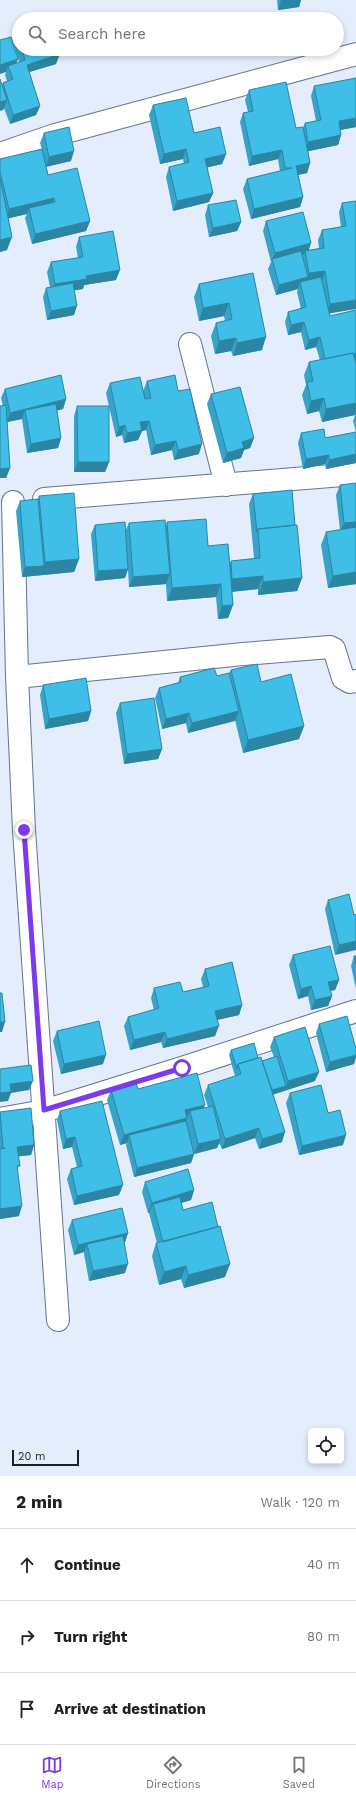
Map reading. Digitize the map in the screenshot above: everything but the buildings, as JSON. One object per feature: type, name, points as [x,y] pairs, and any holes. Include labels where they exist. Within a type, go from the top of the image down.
[{"type":"street","points":[[0,154],[55,135],[356,54]]},
{"type":"street","points":[[190,344],[226,485]]},
{"type":"street","points":[[58,1320],[24,830],[18,678],[6,502],[356,474]]},
{"type":"street","points":[[18,678],[243,654],[330,647],[334,649],[344,678],[350,682],[356,681]]},
{"type":"street","points":[[0,1119],[44,1110],[182,1068],[356,1011]]},
{"type":"route","points":[[24,830],[44,1110],[182,1068]]}]
